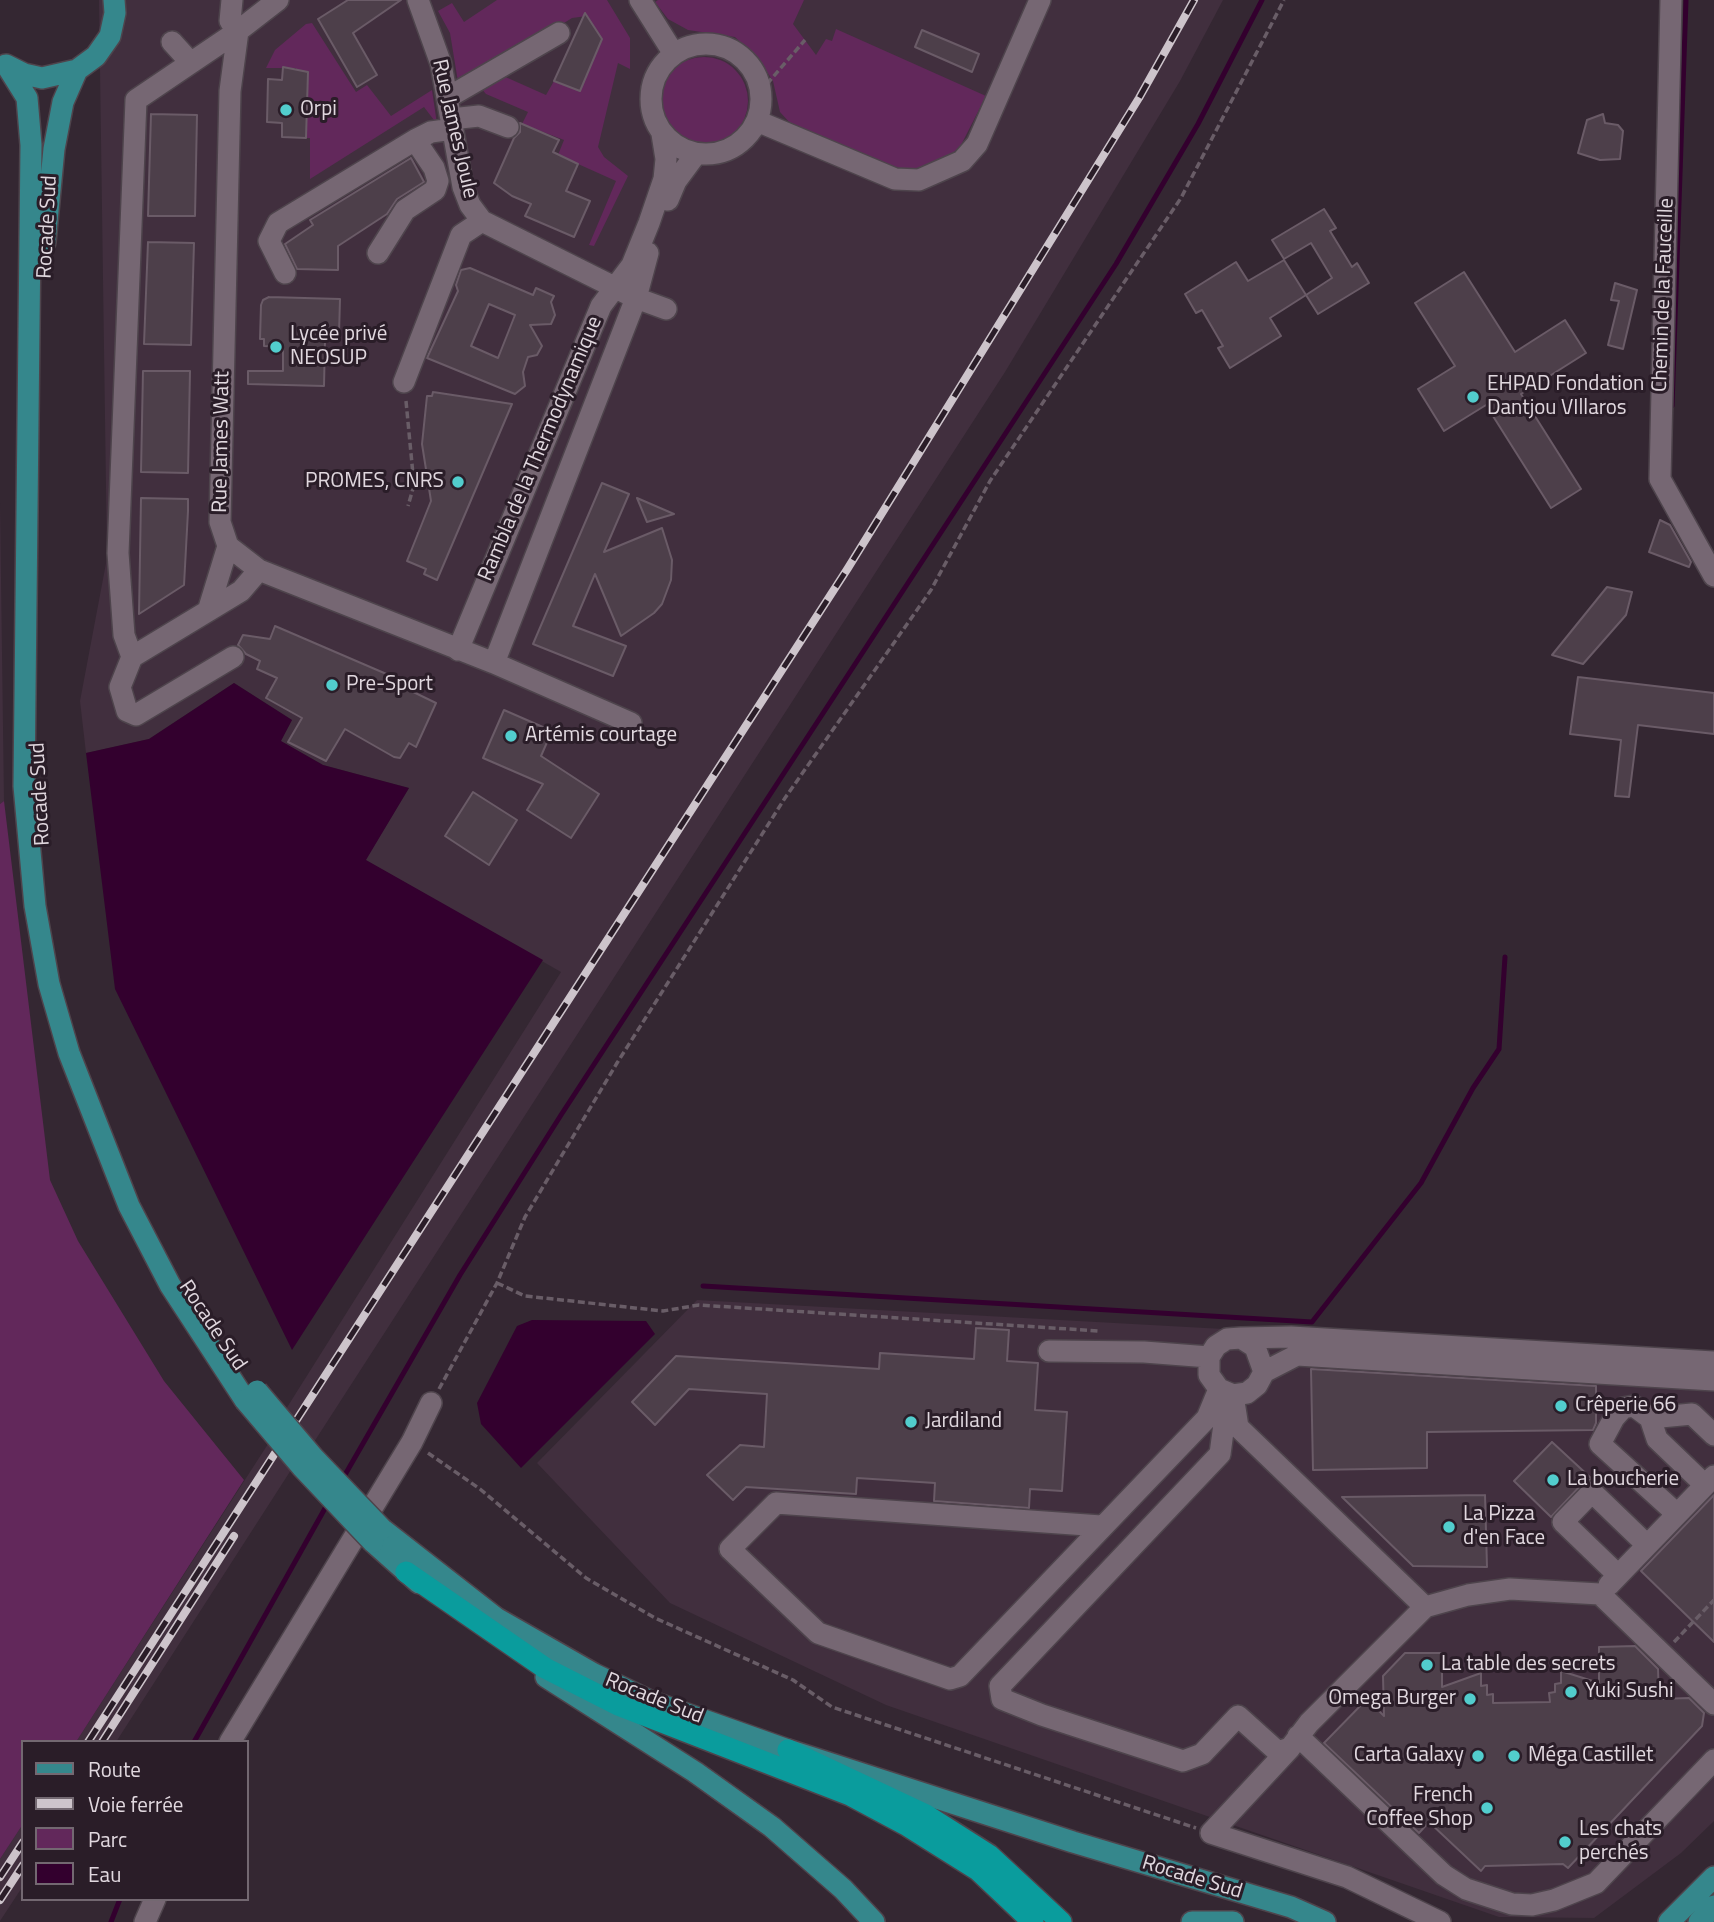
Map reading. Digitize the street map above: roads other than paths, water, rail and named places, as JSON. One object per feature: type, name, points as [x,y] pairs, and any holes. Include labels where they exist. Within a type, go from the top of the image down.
[{"type":"highway","points":[[406,1572],[545,1668],[618,1706],[850,1795],[908,1826],[978,1871],[1033,1922]]},
{"type":"highway","points":[[788,1750],[926,1815],[989,1855],[1059,1920]]},
{"type":"main road","points":[[4,63],[41,78],[60,76],[77,70],[96,56],[110,36],[115,13],[114,0]]},
{"type":"main road","name":"Rocade Sud","points":[[4,63],[27,98],[31,145],[24,773],[35,906],[49,984],[69,1053],[129,1206],[170,1285],[302,1467],[377,1535],[496,1618],[594,1674],[650,1701],[788,1750],[1073,1842],[1290,1907],[1325,1922]]},
{"type":"main road","name":"Rocade Sud","points":[[77,70],[63,102],[46,213],[36,647],[38,789],[49,905],[63,982],[81,1048],[139,1201],[180,1280],[251,1396]]},
{"type":"main road","name":"Rocade Sud","points":[[377,1535],[406,1572],[492,1643],[695,1772],[772,1827],[842,1889],[874,1922]]},
{"type":"main road","points":[[1670,1922],[1714,1877]]},
{"type":"main road","points":[[1670,1922],[1714,1884]]},
{"type":"main road","points":[[1699,1922],[1714,1906]]},
{"type":"main road","name":"Rocade Sud","points":[[1192,1922],[1233,1922]]},
{"type":"street","name":"Rue James Watt","points":[[228,546],[220,522],[230,91],[238,32],[230,21],[232,0]]},
{"type":"street","points":[[241,0],[247,7],[270,5]]},
{"type":"street","points":[[640,0],[674,54]]},
{"type":"street","points":[[757,121],[895,179],[919,180],[962,161],[976,144],[1040,0]]},
{"type":"street","name":"Chemin de la Fauceille","points":[[1671,0],[1660,479],[1714,576]]},
{"type":"street","name":"Rue James Joule","points":[[427,3],[442,64],[463,187],[470,205],[481,221],[618,286],[636,298],[666,309]]},
{"type":"street","points":[[132,657],[124,635],[118,553],[136,100],[238,32],[270,5]]},
{"type":"street","points":[[285,272],[269,241],[278,223],[431,132],[559,33]]},
{"type":"street","points":[[172,42],[191,63]]},
{"type":"street","points":[[697,44],[726,47],[741,56],[757,78],[760,92],[757,121],[738,145],[716,155],[696,155],[685,151],[662,134],[651,109],[651,92],[662,65],[674,54],[697,44]]},
{"type":"street","points":[[451,116],[479,116],[508,127]]},
{"type":"street","name":"Rambla de la Thermodynamique","points":[[458,650],[600,306],[632,265],[664,179],[666,159],[662,134]]},
{"type":"street","points":[[378,253],[405,209],[435,190],[438,181],[434,168],[415,140]]},
{"type":"street","name":"Rambla de la Thermodynamique","points":[[494,663],[636,298],[642,268],[676,180],[696,155]]},
{"type":"street","points":[[404,382],[461,235],[481,221]]},
{"type":"street","points":[[208,611],[228,546],[259,570],[494,663],[631,723]]},
{"type":"street","points":[[233,657],[136,715],[127,712],[120,687],[132,657],[241,591],[259,570]]},
{"type":"street","points":[[1241,1338],[1255,1347],[1264,1372]]},
{"type":"street","points":[[1425,1607],[1238,1427],[1209,1375],[1209,1357],[1216,1346],[1227,1339],[1291,1338],[1714,1362]]},
{"type":"street","points":[[1049,1351],[1144,1352],[1209,1357]]},
{"type":"street","points":[[1222,1395],[1247,1393],[1257,1385],[1264,1372],[1297,1355],[1714,1380]]},
{"type":"street","points":[[1101,1526],[776,1503],[730,1549],[818,1633],[950,1679],[960,1676],[1206,1418],[1222,1395]]},
{"type":"street","points":[[1222,1395],[1224,1424],[1220,1454],[1000,1686],[1002,1699],[1042,1715],[1183,1761],[1202,1754],[1238,1716],[1278,1752],[1294,1742]]},
{"type":"street","points":[[231,1740],[412,1441],[431,1403]]},
{"type":"street","points":[[1600,1594],[1677,1514],[1709,1480],[1657,1439],[1650,1418],[1634,1406],[1623,1408],[1614,1418],[1600,1444],[1677,1514]]},
{"type":"street","points":[[1650,1418],[1714,1413]]},
{"type":"street","points":[[1692,1414],[1714,1435]]},
{"type":"street","points":[[1618,1575],[1563,1522],[1592,1492],[1647,1545]]},
{"type":"street","points":[[1440,1922],[1347,1877],[1211,1833],[1294,1742],[1425,1607],[1468,1595],[1510,1589],[1600,1594],[1713,1702]]},
{"type":"street","points":[[1294,1742],[1444,1875],[1466,1889],[1512,1904],[1532,1905],[1554,1900],[1596,1884],[1714,1760]]},
{"type":"street","points":[[145,1922],[154,1901]]},
{"type":"water","points":[[234,683],[292,720],[281,741],[323,765],[409,788],[366,860],[543,960],[292,1350],[115,989],[86,753],[149,739]]},
{"type":"water","points":[[532,1320],[646,1321],[655,1334],[521,1468],[481,1424],[477,1403],[517,1326]]},
{"type":"waterway","points":[[342,1480],[460,1275],[561,1115],[1116,264],[1198,124],[1262,0]]},
{"type":"waterway","points":[[1672,406],[1686,0]]},
{"type":"waterway","points":[[703,1286],[1312,1322],[1421,1183],[1473,1088],[1499,1049],[1505,957]]},
{"type":"waterway","points":[[195,1740],[328,1503]]},
{"type":"waterway","points":[[111,1922],[119,1901]]},
{"type":"railway","points":[[89,1740],[848,568],[1139,98],[1194,0]]},
{"type":"railway","points":[[103,1740],[234,1536]]},
{"type":"railway","points":[[0,1877],[21,1845]]},
{"type":"railway","points":[[0,1900],[21,1868]]},
{"type":"place","name":"Orpi","points":[[286,110]]},
{"type":"place","name":"Lycée privé NEOSUP","points":[[276,347]]},
{"type":"place","name":"EHPAD Fondation Dantjou VIllaros","points":[[1473,397]]},
{"type":"place","name":"PROMES, CNRS","points":[[458,482]]},
{"type":"place","name":"Pre-Sport","points":[[332,685]]},
{"type":"place","name":"Artémis courtage","points":[[511,736]]},
{"type":"place","name":"Crêperie 66","points":[[1561,1406]]},
{"type":"place","name":"Jardiland","points":[[911,1422]]},
{"type":"place","name":"La boucherie","points":[[1553,1480]]},
{"type":"place","name":"La Pizza d'en Face","points":[[1449,1527]]},
{"type":"place","name":"La table des secrets","points":[[1427,1665]]},
{"type":"place","name":"Yuki Sushi","points":[[1571,1692]]},
{"type":"place","name":"Omega Burger","points":[[1470,1699]]},
{"type":"place","name":"Carta Galaxy","points":[[1478,1756]]},
{"type":"place","name":"Méga Castillet","points":[[1514,1756]]},
{"type":"place","name":"French Coffee Shop","points":[[1487,1808]]},
{"type":"place","name":"Les chats perchés","points":[[1565,1842]]}]
